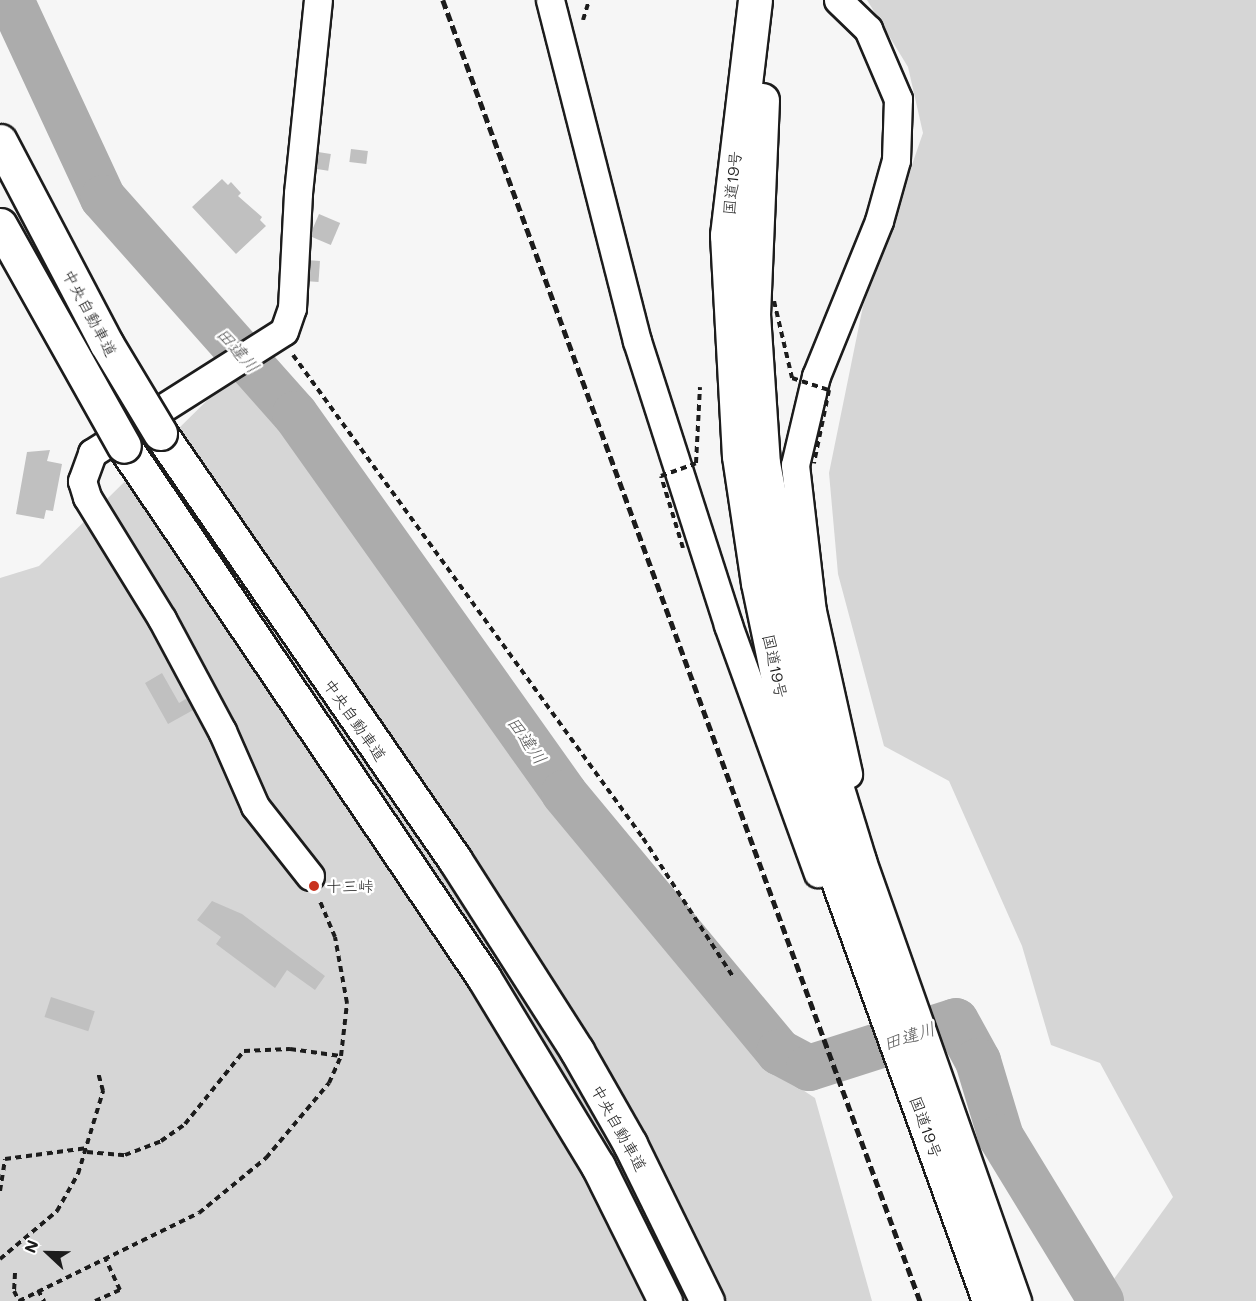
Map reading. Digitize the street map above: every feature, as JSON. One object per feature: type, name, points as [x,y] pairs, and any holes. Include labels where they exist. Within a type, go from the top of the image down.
[{"type":"highway","name":"国道19号","points":[[755,0],[727,235],[740,456],[758,583],[785,712],[824,842],[892,1019],[942,1173],[989,1301]]},
{"type":"highway","name":"国道19号","points":[[772,0],[764,53],[754,225],[753,314],[763,463],[805,684],[859,861],[892,1019]]},
{"type":"highway","name":"中央自動車道","points":[[0,141],[106,344],[160,433],[455,860],[577,1051],[635,1154],[707,1301]]},
{"type":"highway","points":[[0,225],[124,446],[490,987],[598,1166],[665,1301]]},
{"type":"highway","name":"国道19号","points":[[908,1064],[1014,1301]]},
{"type":"street","points":[[310,876],[255,806],[217,721],[162,619],[87,497],[82,481],[92,453],[225,367],[276,337],[292,308],[298,194],[318,0]]},
{"type":"street","points":[[550,0],[637,341],[728,625],[892,1019]]},
{"type":"street","points":[[838,0],[868,29],[898,99],[896,160],[879,221],[816,376],[795,465],[812,611],[843,756],[864,829],[859,861]]},
{"type":"path","points":[[774,301],[792,378],[829,390],[814,463]]},
{"type":"path","points":[[276,337],[643,838],[734,978]]},
{"type":"path","points":[[682,548],[661,476],[696,463],[700,387]]},
{"type":"path","points":[[15,1273],[14,1291],[19,1301],[38,1290],[169,1230],[236,1185],[287,1134],[329,1083],[341,1056],[347,1002],[335,937],[310,876]]},
{"type":"path","points":[[0,1191],[5,1159],[87,1150],[125,1155],[161,1141],[185,1124],[244,1051],[290,1049],[341,1056]]},
{"type":"path","points":[[0,1259],[57,1211],[87,1150],[104,1091],[98,1072]]},
{"type":"path","points":[[95,1301],[120,1290],[106,1260]]},
{"type":"path","points":[[38,1290],[44,1301]]},
{"type":"shaded area","points":[[867,0],[1256,0],[1256,1301],[1123,1301],[1111,1283],[1173,1197],[1100,1063],[1051,1045],[1022,946],[949,781],[884,746],[838,574],[829,473],[863,306],[923,133],[908,67]]},
{"type":"shaded area","points":[[242,366],[331,483],[555,810],[775,1072],[815,1098],[872,1301],[0,1301],[0,578],[39,566]]},
{"type":"building","points":[[351,149],[368,151],[366,164],[349,162]]},
{"type":"building","points":[[318,152],[331,154],[328,171],[315,169]]},
{"type":"building","points":[[222,179],[228,185],[231,182],[241,193],[238,196],[262,217],[260,220],[266,226],[236,254],[192,207]]},
{"type":"building","points":[[319,214],[340,223],[331,245],[310,236]]},
{"type":"building","points":[[306,260],[320,261],[319,282],[305,281]]},
{"type":"building","points":[[50,450],[47,461],[62,464],[53,511],[46,510],[44,519],[16,514],[27,452]]},
{"type":"building","points":[[162,673],[179,703],[189,697],[195,709],[168,724],[145,683]]},
{"type":"building","points":[[212,901],[242,914],[325,976],[315,990],[287,970],[275,988],[216,944],[221,937],[197,920]]},
{"type":"building","points":[[51,997],[95,1011],[88,1031],[45,1017]]},
{"type":"waterway","name":"田違川","points":[[11,0],[103,198],[295,414],[564,793],[779,1052],[809,1068],[956,1021],[978,1061],[1001,1137],[1101,1301]]},
{"type":"railway","points":[[443,0],[920,1301]]},
{"type":"place","name":"十三峠","points":[[314,886]]}]
